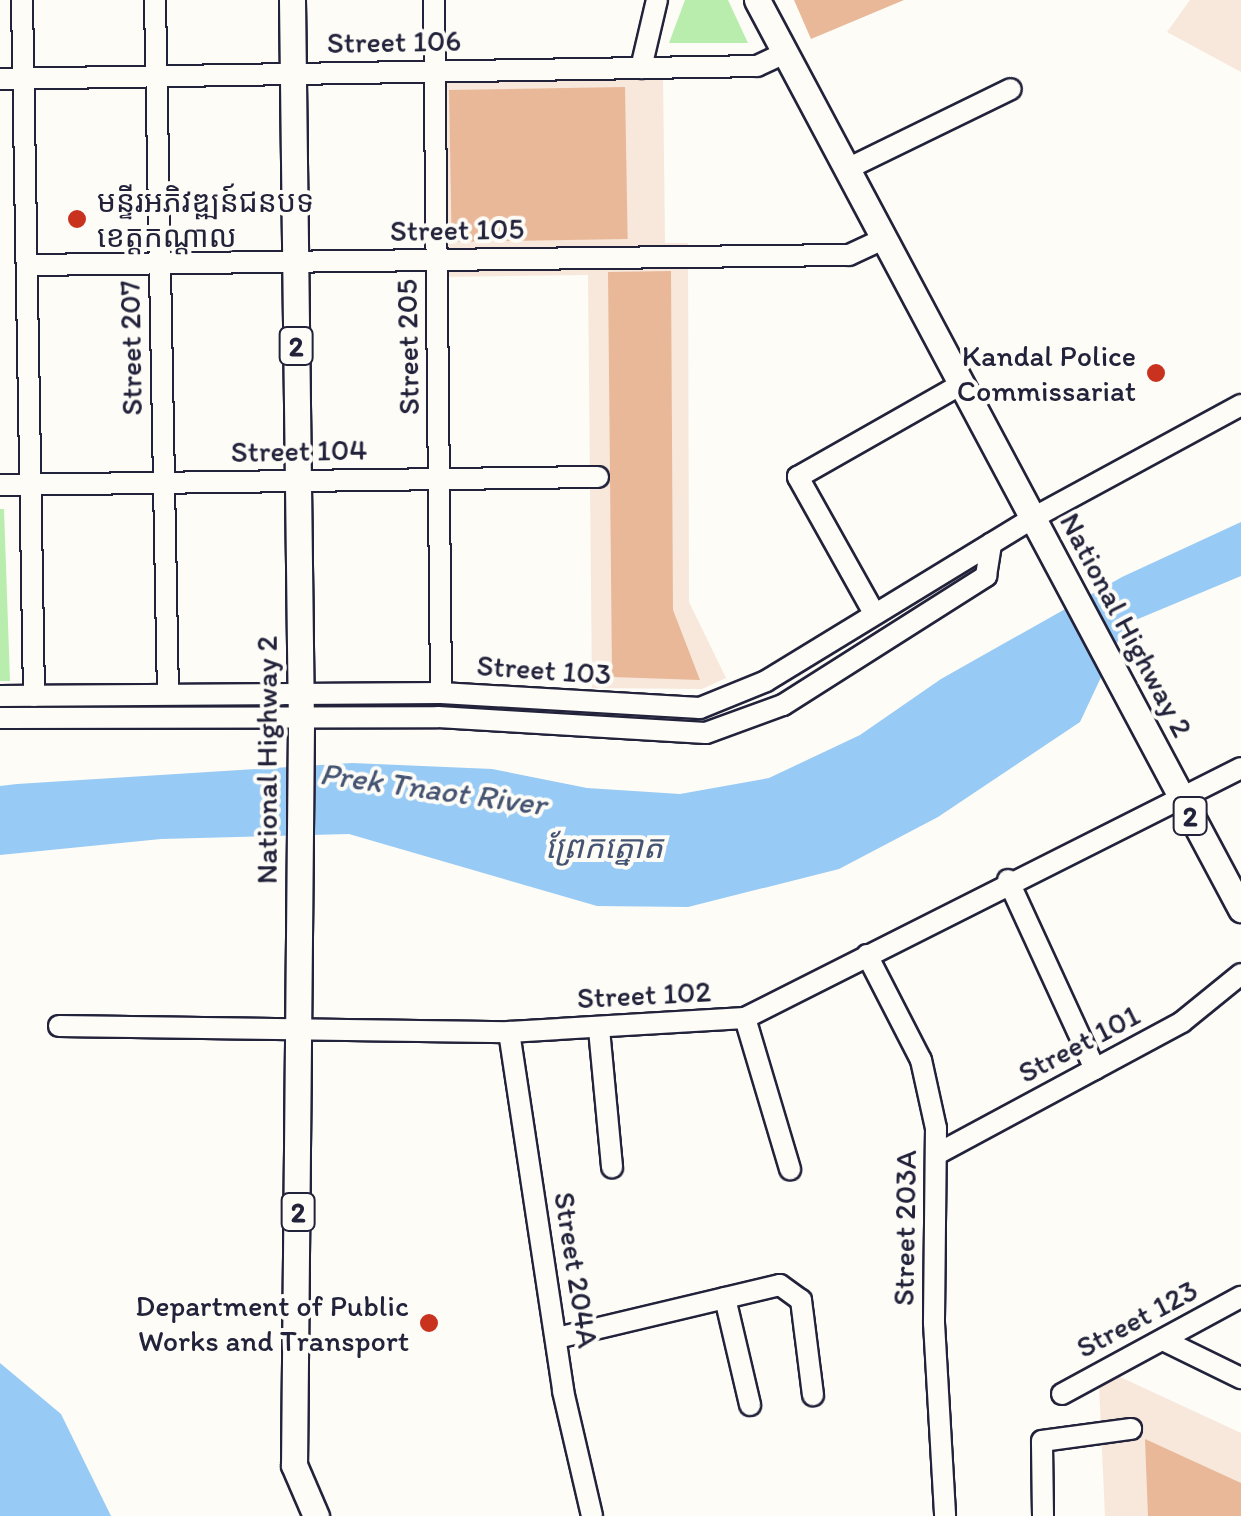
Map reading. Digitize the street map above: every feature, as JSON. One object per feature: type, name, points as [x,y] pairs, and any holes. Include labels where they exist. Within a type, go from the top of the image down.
[{"type":"main road","name":"National Highway 2","points":[[292,0],[301,711],[294,1465],[316,1516]]},
{"type":"main road","name":"National Highway 2","points":[[757,0],[1241,909]]},
{"type":"street","points":[[22,0],[34,696]]},
{"type":"street","name":"Street 207","points":[[155,0],[168,694]]},
{"type":"street","name":"Street 205","points":[[434,0],[441,693]]},
{"type":"street","points":[[641,68],[657,0]]},
{"type":"street","name":"Street 106","points":[[0,79],[758,66],[785,53]]},
{"type":"street","points":[[847,169],[1011,88]]},
{"type":"street","name":"Street 105","points":[[27,265],[848,254],[884,239]]},
{"type":"street","points":[[874,613],[798,476],[962,384]]},
{"type":"street","name":"Street 103","points":[[0,696],[168,694],[301,711],[441,693],[700,708],[766,681],[1033,518],[1241,405]]},
{"type":"street","name":"Street 104","points":[[0,485],[598,477]]},
{"type":"street","points":[[0,718],[301,711],[706,733],[783,705],[986,576],[991,543]]},
{"type":"street","name":"Street 102","points":[[59,1026],[509,1032],[746,1018],[1008,880],[1241,768]]},
{"type":"street","points":[[1008,880],[1095,1069]]},
{"type":"street","name":"Street 203A","points":[[867,956],[921,1060],[936,1154],[934,1323],[946,1516]]},
{"type":"street","name":"Street 101","points":[[936,1154],[1182,1022],[1241,974]]},
{"type":"street","points":[[746,1018],[790,1169]]},
{"type":"street","points":[[599,1029],[612,1167]]},
{"type":"street","name":"Street 204A","points":[[509,1032],[557,1338],[592,1516]]},
{"type":"street","points":[[557,1338],[726,1298],[796,1289],[812,1395]]},
{"type":"street","points":[[726,1298],[750,1405]]},
{"type":"street","name":"Street 123","points":[[1062,1394],[1241,1298]]},
{"type":"street","points":[[1163,1340],[1241,1378]]},
{"type":"street","points":[[1042,1516],[1042,1440],[1131,1430]]},
{"type":"shaded area","points":[[1190,0],[1241,0],[1241,72],[1167,32]]},
{"type":"shaded area","points":[[663,76],[665,243],[688,243],[689,602],[726,678],[702,689],[592,688],[588,275],[440,277],[439,79]]},
{"type":"shaded area","points":[[1118,1376],[1241,1433],[1241,1516],[1105,1516],[1099,1384]]},
{"type":"green space","points":[[685,0],[728,0],[748,43],[669,43]]},
{"type":"green space","points":[[0,509],[4,509],[10,681],[0,681]]},
{"type":"water","name":"ព្រែកត្នោត","points":[[1241,522],[1241,576],[1126,624],[1080,722],[938,817],[839,869],[688,907],[597,906],[349,834],[161,839],[0,855],[0,786],[17,784],[352,763],[492,769],[587,788],[680,794],[769,778],[860,735],[941,679],[1122,577]]},
{"type":"water","points":[[0,1363],[61,1414],[111,1516],[0,1516]]},
{"type":"building","points":[[794,0],[904,0],[811,39]]},
{"type":"building","points":[[625,87],[628,239],[452,242],[449,90]]},
{"type":"building","points":[[671,271],[673,610],[700,680],[612,677],[608,272]]},
{"type":"building","points":[[1145,1439],[1241,1483],[1241,1516],[1148,1516]]},
{"type":"place","name":"មន្ទីរអភិវឌ្ឍន៍ជនបទ ខេត្តកណ្តាល","points":[[77,219]]},
{"type":"place","name":"Kandal Police Commissariat","points":[[1156,373]]},
{"type":"place","name":"Department of Public Works and Transport","points":[[429,1323]]},
{"type":"water label","name":"Prek Tnaot River","points":[[433,789]]}]
